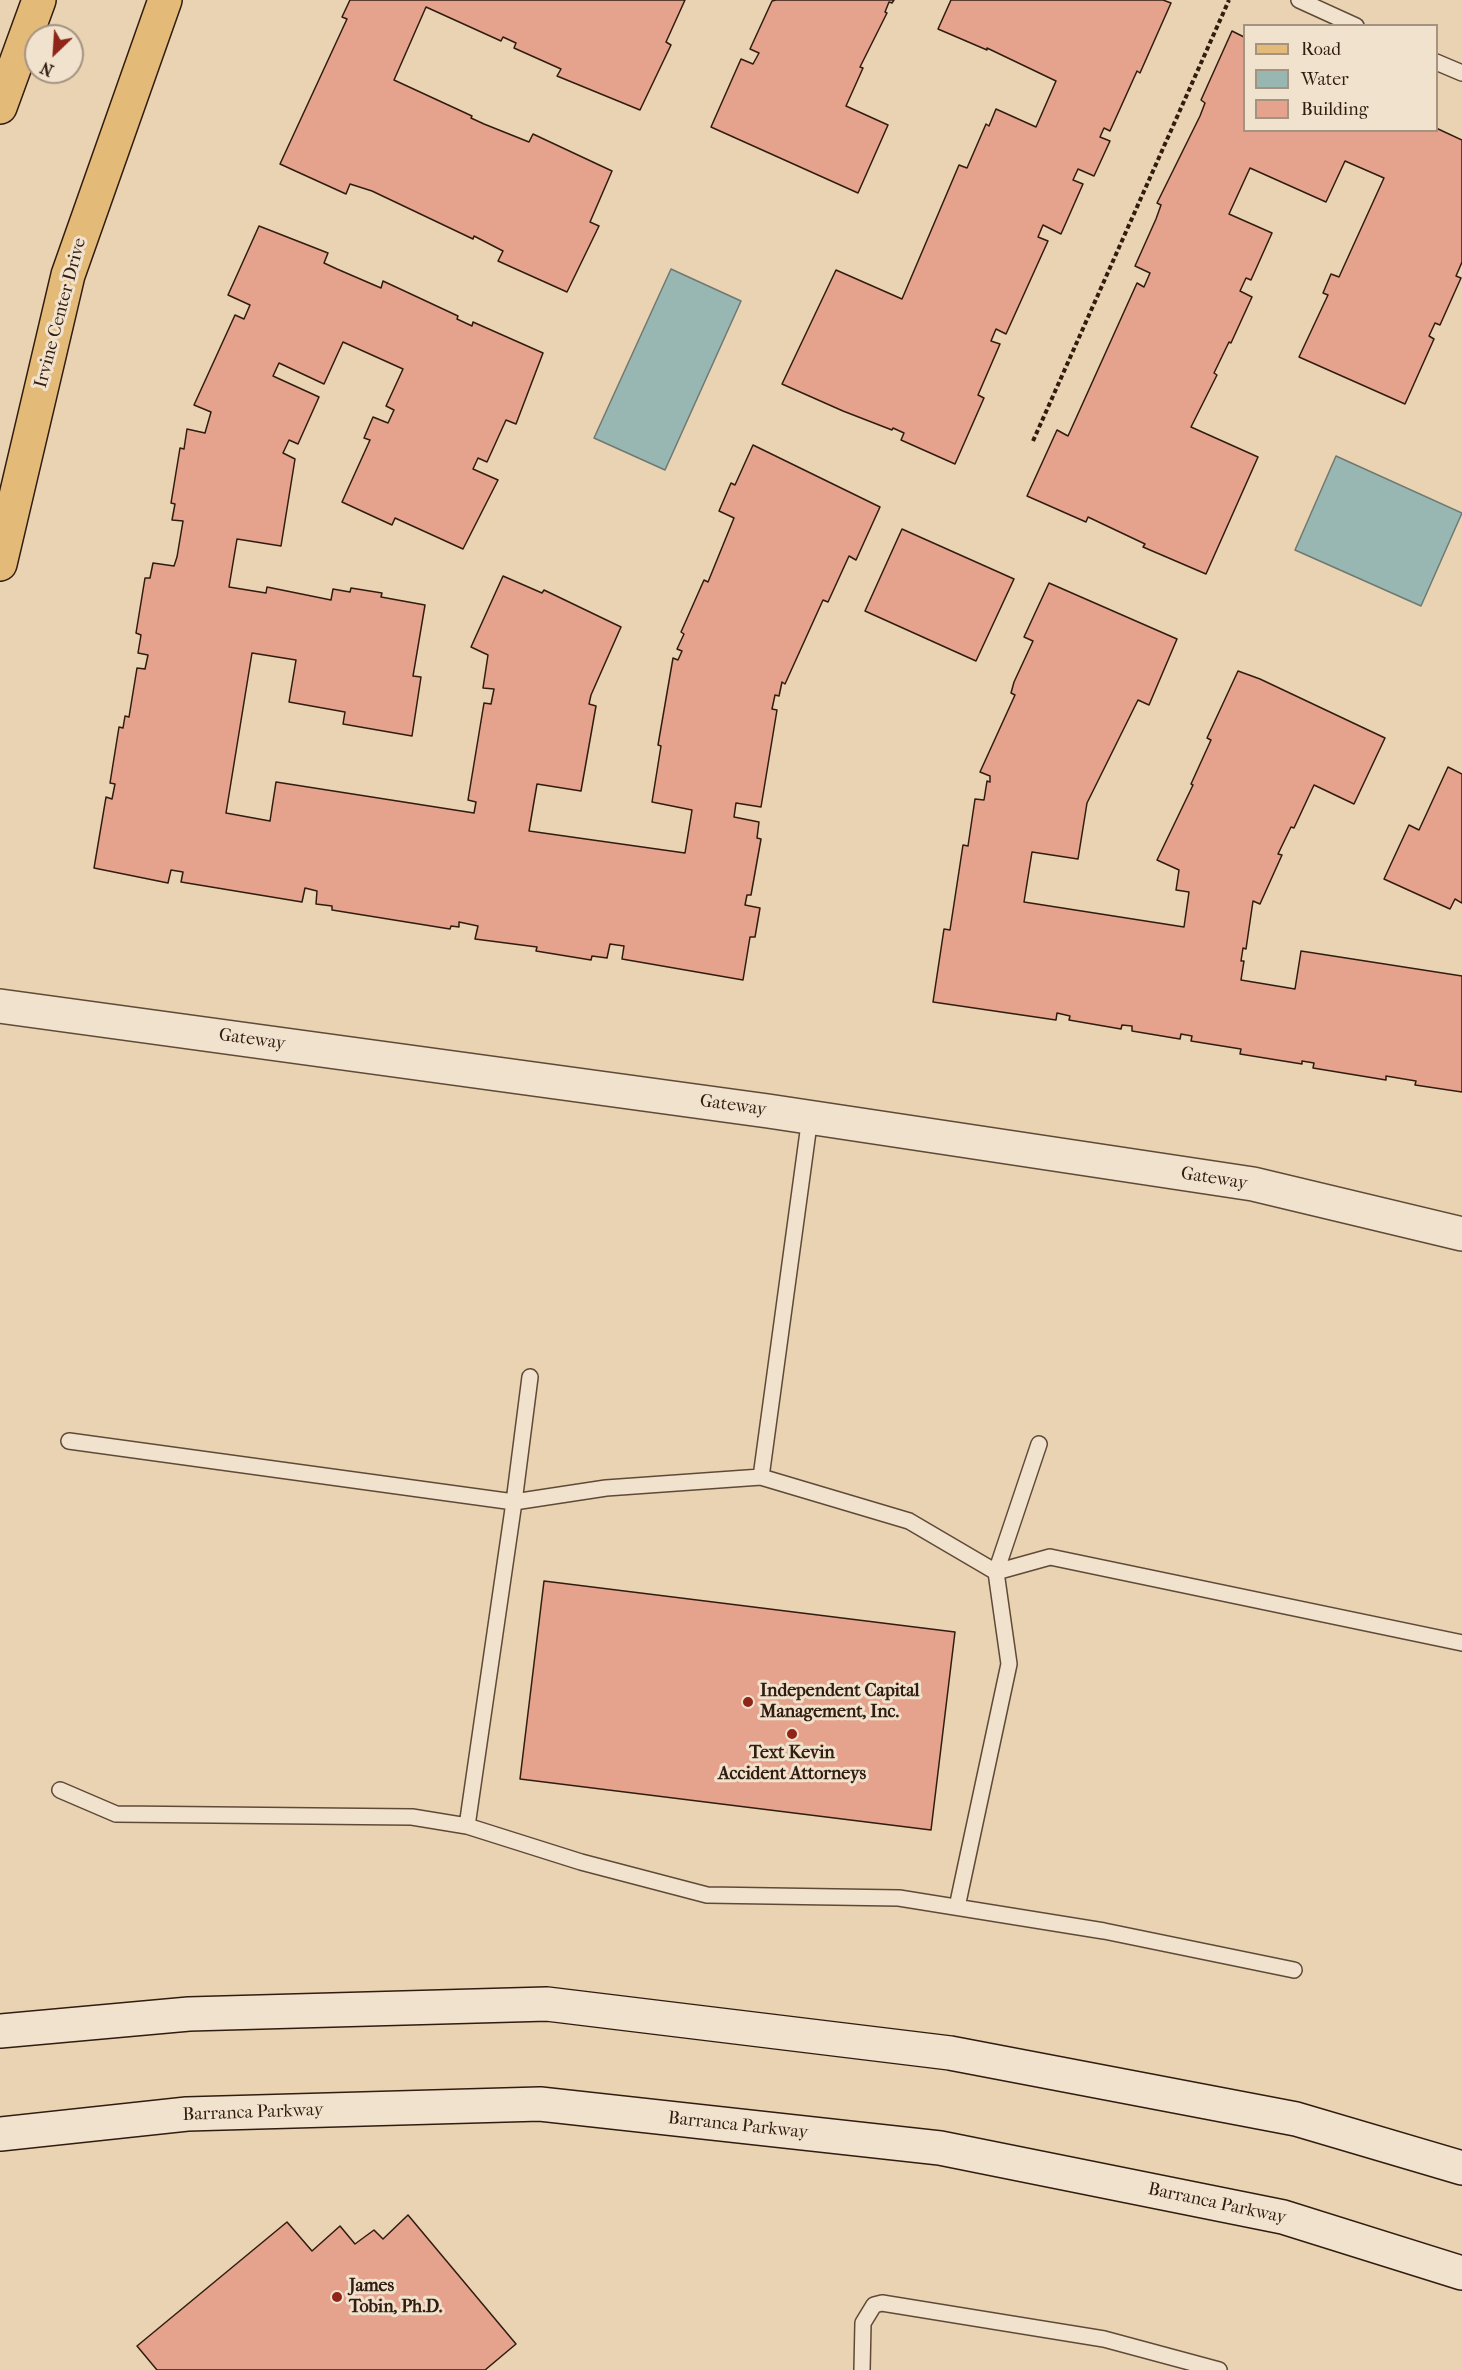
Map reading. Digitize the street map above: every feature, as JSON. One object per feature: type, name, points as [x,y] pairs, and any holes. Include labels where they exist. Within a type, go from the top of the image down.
[{"type":"main road","points":[[1,99],[39,0]]},
{"type":"main road","name":"Irvine Center Drive","points":[[0,564],[68,275],[165,0]]},
{"type":"main road","name":"Gateway","points":[[0,1006],[810,1117],[1253,1184],[1462,1234]]},
{"type":"main road","points":[[0,2031],[189,2014],[547,2004],[950,2053],[1296,2119],[1462,2168]]},
{"type":"main road","name":"Barranca Parkway","points":[[0,2134],[187,2114],[540,2104],[940,2148],[1284,2217],[1462,2273]]},
{"type":"lane","points":[[1299,0],[1352,24]]},
{"type":"lane","points":[[1438,62],[1462,74]]},
{"type":"lane","points":[[761,1477],[810,1117]]},
{"type":"lane","points":[[467,1826],[530,1377]]},
{"type":"lane","points":[[69,1441],[514,1502],[606,1488],[761,1477],[909,1521],[996,1572],[1050,1557],[1462,1643]]},
{"type":"lane","points":[[957,1907],[1009,1664],[996,1572],[1039,1444]]},
{"type":"lane","points":[[60,1790],[116,1814],[412,1817],[467,1826],[581,1862],[708,1895],[899,1898],[1104,1930],[1294,1970]]},
{"type":"lane","points":[[862,2370],[864,2323],[874,2305],[882,2303],[1104,2339],[1219,2370]]},
{"type":"path","points":[[1033,441],[1230,0]]},
{"type":"water","points":[[671,269],[741,301],[665,470],[594,438]]},
{"type":"water","points":[[1336,456],[1462,513],[1421,606],[1295,550]]},
{"type":"building","points":[[350,0],[685,0],[666,42],[671,45],[640,110],[557,76],[561,69],[514,48],[516,43],[503,37],[501,41],[426,7],[394,80],[472,116],[471,118],[484,124],[529,142],[533,134],[612,171],[590,222],[599,226],[567,292],[498,261],[503,251],[474,236],[473,239],[372,191],[350,184],[346,194],[280,164],[347,19],[342,17]]},
{"type":"building","points":[[894,0],[892,3],[889,2],[885,12],[887,13],[860,67],[863,68],[846,106],[888,125],[858,193],[711,127],[741,59],[753,64],[759,53],[750,49],[772,1]]},
{"type":"building","points":[[951,0],[1163,0],[1171,3],[1140,73],[1137,71],[1110,131],[1104,128],[1100,137],[1110,141],[1094,176],[1078,169],[1073,180],[1083,184],[1061,234],[1043,225],[1038,237],[1048,241],[1006,334],[996,329],[991,341],[1000,344],[978,395],[984,398],[955,464],[901,440],[904,433],[843,411],[782,384],[836,270],[902,299],[959,165],[967,168],[986,124],[989,126],[996,109],[1036,127],[1056,81],[987,48],[987,50],[938,29]]},
{"type":"building","points":[[1232,31],[1243,36],[1243,132],[1438,132],[1438,129],[1462,140],[1462,262],[1456,276],[1461,278],[1440,325],[1435,323],[1429,336],[1434,339],[1405,404],[1299,357],[1328,295],[1323,293],[1331,274],[1339,277],[1384,178],[1345,161],[1326,202],[1250,168],[1229,214],[1272,233],[1251,280],[1246,278],[1240,291],[1252,297],[1214,373],[1217,375],[1191,427],[1258,457],[1206,574],[1143,547],[1145,544],[1088,517],[1086,522],[1027,496],[1057,430],[1068,436],[1137,283],[1144,287],[1150,273],[1135,266],[1161,205],[1157,203],[1200,116],[1205,103],[1201,100]]},
{"type":"building","points":[[259,226],[328,253],[324,263],[337,269],[381,288],[383,281],[458,316],[457,319],[472,326],[473,322],[543,353],[516,424],[506,420],[487,462],[478,458],[473,469],[498,480],[463,549],[395,518],[392,525],[342,502],[370,440],[364,438],[373,417],[388,423],[394,410],[386,406],[403,369],[343,342],[324,384],[279,363],[273,376],[319,397],[298,444],[289,440],[283,453],[295,459],[281,546],[237,539],[229,587],[266,593],[267,587],[331,600],[333,589],[350,592],[351,588],[382,593],[381,597],[425,605],[413,676],[421,677],[412,736],[343,724],[345,712],[289,702],[296,660],[252,653],[226,813],[270,821],[276,782],[474,813],[476,802],[468,800],[484,703],[491,704],[494,689],[483,688],[488,655],[471,647],[503,576],[542,593],[544,590],[621,627],[591,695],[589,704],[596,706],[581,791],[537,784],[529,831],[685,853],[692,810],[652,802],[661,746],[658,745],[673,658],[678,660],[682,651],[677,649],[684,634],[681,632],[704,580],[708,582],[734,518],[719,511],[731,483],[735,485],[753,445],[880,507],[856,560],[849,556],[828,602],[823,600],[785,684],[782,682],[779,696],[775,695],[772,709],[777,710],[761,807],[736,803],[734,817],[759,822],[757,838],[761,839],[751,895],[747,895],[745,905],[760,908],[755,937],[750,937],[743,980],[622,959],[624,946],[610,944],[607,958],[592,956],[591,960],[536,951],[537,947],[475,939],[478,926],[459,922],[459,927],[451,926],[450,929],[332,910],[332,906],[316,904],[317,891],[305,888],[302,902],[181,882],[183,872],[171,870],[168,883],[94,868],[106,797],[112,799],[115,784],[110,783],[119,727],[123,728],[125,716],[129,717],[137,668],[145,669],[148,655],[138,653],[141,635],[136,633],[145,578],[150,578],[153,563],[174,566],[177,557],[183,521],[172,520],[175,504],[171,503],[180,448],[184,449],[187,429],[205,433],[211,412],[194,405],[235,315],[244,319],[250,305],[228,295]]},
{"type":"building","points":[[902,529],[1014,579],[976,661],[865,611]]},
{"type":"building","points":[[1049,583],[1177,639],[1149,705],[1138,700],[1087,803],[1078,859],[1032,852],[1024,902],[1184,927],[1189,892],[1176,890],[1179,870],[1157,860],[1193,785],[1191,784],[1211,740],[1207,738],[1238,671],[1260,679],[1385,738],[1354,804],[1314,785],[1294,828],[1291,827],[1278,854],[1282,855],[1260,904],[1253,901],[1246,949],[1243,948],[1241,961],[1244,961],[1241,980],[1295,989],[1301,951],[1462,976],[1462,1092],[1415,1085],[1416,1081],[1386,1076],[1386,1080],[1313,1068],[1314,1063],[1302,1061],[1302,1064],[1240,1054],[1241,1049],[1191,1041],[1192,1036],[1181,1034],[1180,1039],[1132,1031],[1132,1026],[1122,1025],[1121,1029],[1069,1020],[1070,1016],[1057,1013],[1056,1020],[933,1002],[944,929],[950,930],[963,845],[968,846],[975,799],[984,800],[987,781],[990,782],[990,776],[980,772],[1015,695],[1011,693],[1014,682],[1033,641],[1024,637]]},
{"type":"building","points":[[1448,767],[1462,774],[1462,903],[1455,899],[1450,909],[1384,879],[1409,825],[1419,830]]},
{"type":"building","points":[[544,1581],[955,1632],[931,1830],[520,1779]]},
{"type":"building","name":"James Tobin, Ph.D.","points":[[408,2215],[516,2344],[485,2370],[157,2370],[137,2346],[287,2222],[312,2251],[340,2226],[355,2244],[374,2230],[383,2239]]},
{"type":"place","name":"Independent Capital Management, Inc.","points":[[748,1702]]},
{"type":"place","name":"Text Kevin Accident Attorneys","points":[[792,1734]]},
{"type":"place","name":"James Tobin, Ph.D.","points":[[337,2297]]}]
